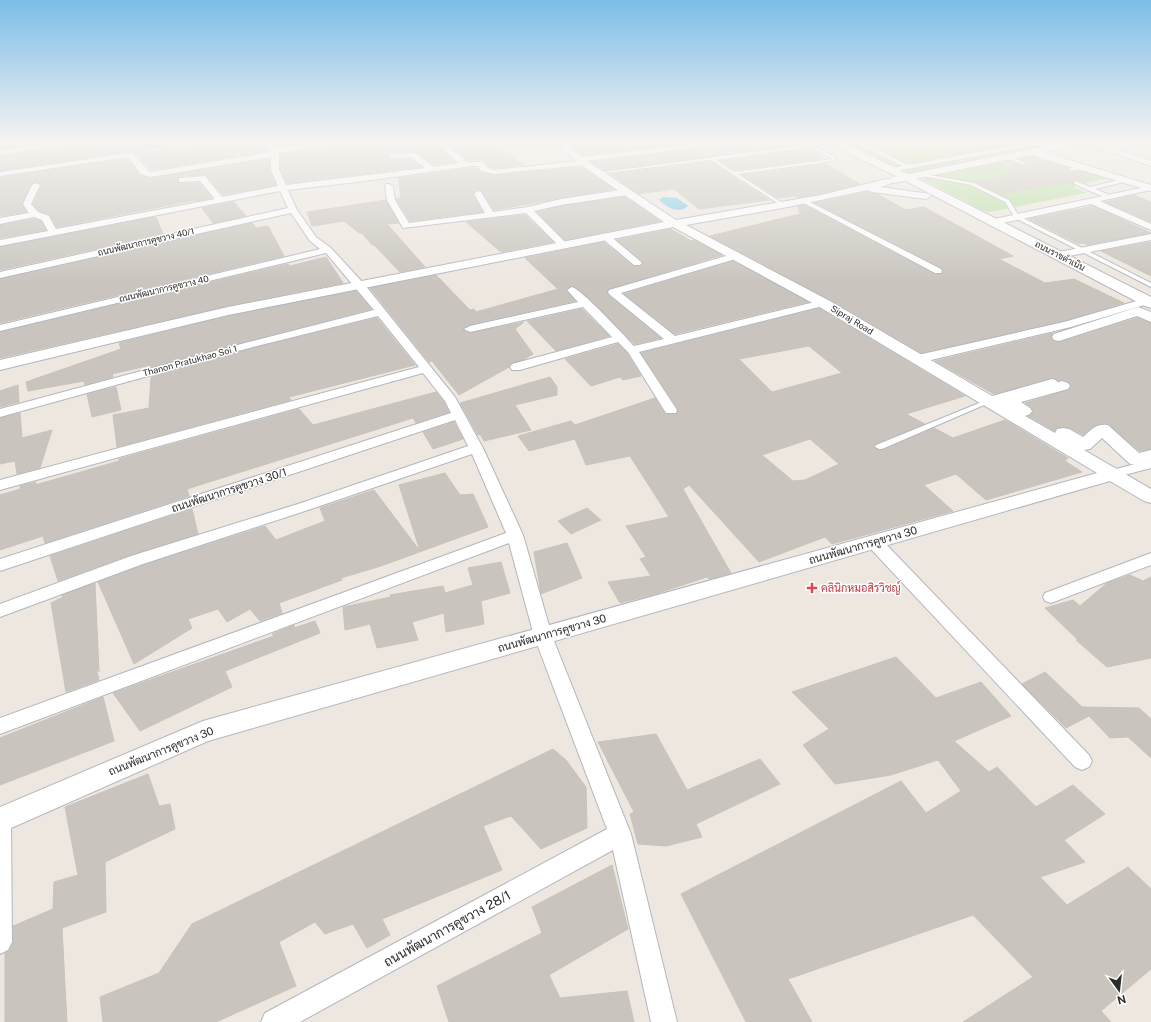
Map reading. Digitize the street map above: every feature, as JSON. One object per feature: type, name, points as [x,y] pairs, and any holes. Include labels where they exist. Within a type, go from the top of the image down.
[{"type":"main road","name":"ถนนราขดำเนิน","points":[[919,189],[969,209],[1149,302]]},
{"type":"street","points":[[34,189],[27,204],[36,214],[46,218],[53,232]]},
{"type":"street","points":[[211,189],[220,200]]},
{"type":"street","points":[[0,243],[279,189]]},
{"type":"street","points":[[283,189],[293,210],[314,239],[328,250],[359,285],[451,400],[476,448],[514,535],[543,636],[620,834],[664,1022]]},
{"type":"street","points":[[389,189],[391,200],[406,226],[528,210],[561,202],[627,192]]},
{"type":"street","name":"Sipraj Road","points":[[622,189],[672,222],[823,303],[1151,497]]},
{"type":"street","points":[[0,365],[228,311],[606,237],[672,222],[782,205],[862,189]]},
{"type":"street","points":[[876,189],[926,192]]},
{"type":"street","points":[[1089,189],[1110,197]]},
{"type":"street","points":[[994,222],[1110,197],[1139,189]]},
{"type":"street","points":[[478,194],[491,214]]},
{"type":"street","points":[[804,201],[938,271]]},
{"type":"street","points":[[1092,201],[1151,227]]},
{"type":"street","name":"ถนนพัฒนาการคูขวาง 40/1","points":[[0,275],[293,210]]},
{"type":"street","points":[[528,210],[563,245]]},
{"type":"street","points":[[0,221],[36,214]]},
{"type":"street","points":[[606,237],[637,263]]},
{"type":"street","points":[[1059,255],[1151,237]]},
{"type":"street","name":"ถนนพัฒนาการคูขวาง 40","points":[[0,328],[328,250]]},
{"type":"street","points":[[673,340],[612,292],[736,256]]},
{"type":"street","points":[[572,290],[632,350],[671,410]]},
{"type":"street","points":[[918,359],[1067,325],[1149,302]]},
{"type":"street","points":[[470,328],[586,303]]},
{"type":"street","points":[[632,350],[823,303]]},
{"type":"street","points":[[1059,337],[1138,311],[1151,318]]},
{"type":"street","name":"Thanon Pratukhao Soi 1","points":[[0,413],[249,345],[381,312]]},
{"type":"street","points":[[516,367],[621,338]]},
{"type":"street","points":[[0,485],[426,369]]},
{"type":"street","points":[[989,401],[1057,385]]},
{"type":"street","points":[[1057,385],[1007,401],[1084,445],[1102,429],[1136,460],[1151,455]]},
{"type":"street","name":"ถนนพัฒนาการคูขวาง 30/1","points":[[0,565],[458,415]]},
{"type":"street","points":[[0,611],[137,560],[306,506],[476,448]]},
{"type":"street","points":[[1113,474],[1151,464]]},
{"type":"street","name":"ถนนพัฒนาการคูขวาง 30","points":[[0,820],[203,732],[1113,474]]},
{"type":"street","points":[[0,726],[514,535]]},
{"type":"street","points":[[874,542],[1082,761]]},
{"type":"street","points":[[1051,597],[1151,559]]},
{"type":"street","points":[[0,820],[0,942]]},
{"type":"street","name":"ถนนพัฒนาการคูขวาง 28/1","points":[[274,1022],[620,834]]},
{"type":"lane","points":[[758,189],[782,205]]},
{"type":"lane","points":[[982,189],[1007,201],[1016,217],[1151,285]]},
{"type":"lane","points":[[879,447],[989,401]]},
{"type":"green space","points":[[941,189],[1077,189],[1086,193],[990,212],[984,211]]},
{"type":"water","points":[[663,197],[677,198],[688,206],[681,210],[673,209],[659,200]]},
{"type":"building","points":[[0,189],[29,189],[22,203],[26,212],[0,216]]},
{"type":"building","points":[[40,189],[204,189],[212,198],[57,227],[50,215],[39,211],[33,204]]},
{"type":"building","points":[[218,189],[256,189],[223,195]]},
{"type":"building","points":[[400,189],[614,189],[494,210],[482,191],[478,190],[473,195],[483,212],[410,221],[396,199],[401,198]]},
{"type":"building","points":[[631,189],[752,189],[769,200],[699,209],[674,189],[639,194]]},
{"type":"building","points":[[763,189],[842,189],[796,198],[796,196],[778,198]]},
{"type":"building","points":[[989,189],[1032,189],[1000,194]]},
{"type":"building","points":[[868,192],[877,194],[906,210],[924,207],[1013,256],[999,259],[1045,283],[1074,279],[1124,303],[1064,321],[921,353],[829,299],[710,236],[800,214],[798,206],[804,205],[934,274],[942,274],[942,268],[815,203]]},
{"type":"building","points":[[1134,195],[1151,202],[1151,222],[1105,202]]},
{"type":"building","points":[[625,197],[660,221],[565,240],[537,212],[561,206]]},
{"type":"building","points":[[386,200],[399,223],[387,224],[425,267],[400,272],[374,245],[372,245],[362,233],[359,233],[344,221],[312,226],[307,212]]},
{"type":"building","points":[[234,202],[246,216],[213,223],[202,208]]},
{"type":"building","points":[[1093,206],[1151,233],[1087,245],[1084,243],[1079,244],[1029,219]]},
{"type":"building","points":[[525,215],[553,242],[501,252],[466,222]]},
{"type":"building","points":[[156,217],[163,234],[0,270],[0,247]]},
{"type":"building","points":[[34,219],[41,221],[46,230],[0,238],[0,225]]},
{"type":"building","points":[[252,223],[256,228],[268,226],[284,256],[0,323],[0,279]]},
{"type":"building","points":[[671,229],[691,241],[694,240],[722,255],[609,289],[607,291],[608,295],[661,338],[635,344],[594,303],[578,289],[571,286],[566,290],[575,301],[470,325],[463,328],[463,330],[470,333],[524,322],[515,329],[533,354],[523,360],[512,363],[509,367],[459,395],[432,361],[429,362],[370,288],[436,275],[470,310],[474,309],[476,312],[558,289],[525,258],[604,242],[633,266],[640,266],[643,262],[617,240]]},
{"type":"building","points":[[1151,242],[1151,276],[1101,251]]},
{"type":"building","points":[[326,257],[343,283],[228,306],[0,358],[0,332],[288,264],[290,266]]},
{"type":"building","points":[[733,261],[808,302],[675,334],[624,294]]},
{"type":"building","points":[[356,291],[371,309],[151,367],[151,365],[112,374],[113,377],[85,385],[84,381],[28,391],[26,382],[121,349],[119,343],[228,316]]},
{"type":"building","points":[[819,308],[965,396],[906,414],[925,424],[875,444],[874,448],[883,450],[934,428],[953,438],[1005,420],[1068,458],[1065,461],[1082,472],[986,500],[956,474],[924,485],[953,511],[832,544],[825,537],[759,562],[689,485],[683,489],[731,573],[709,579],[707,577],[655,594],[620,603],[608,582],[651,576],[640,559],[646,557],[626,526],[669,517],[630,456],[586,465],[575,439],[529,451],[518,436],[571,421],[575,425],[655,398],[665,414],[677,414],[678,409],[641,353]],"holes":[[[809,346],[842,373],[772,392],[739,359]],[[810,439],[839,464],[805,480],[793,481],[762,455]]]},
{"type":"building","points":[[582,309],[609,336],[556,351],[527,321]]},
{"type":"building","points":[[377,318],[415,365],[289,397],[291,400],[117,447],[113,415],[149,408],[151,377],[253,348]]},
{"type":"building","points":[[1137,318],[1151,323],[1151,449],[1139,451],[1108,424],[1096,425],[1083,435],[1070,428],[1063,427],[1057,428],[1054,431],[1028,416],[1031,415],[1033,410],[1025,403],[1068,390],[1071,387],[1068,382],[1062,380],[1058,381],[1052,378],[994,394],[935,361],[1053,333],[1051,338],[1054,341],[1059,342]]},
{"type":"building","points":[[618,344],[627,353],[641,376],[623,380],[620,377],[591,386],[565,359]]},
{"type":"building","points":[[550,377],[557,387],[557,395],[515,405],[531,430],[484,441],[480,434],[478,435],[460,403]]},
{"type":"building","points":[[18,385],[19,402],[0,407],[0,391]]},
{"type":"building","points":[[116,387],[121,410],[92,417],[87,394]]},
{"type":"building","points":[[436,392],[444,402],[449,412],[416,423],[413,418],[187,489],[189,496],[45,543],[43,536],[0,550],[0,495],[20,489],[20,486],[36,482],[35,485],[119,461],[119,459],[299,409],[313,425]]},
{"type":"building","points":[[20,413],[22,438],[52,430],[40,468],[17,474],[15,461],[0,464],[0,418]]},
{"type":"building","points":[[454,422],[463,439],[433,449],[423,432]]},
{"type":"building","points":[[445,473],[460,495],[473,494],[488,527],[381,566],[341,578],[342,580],[279,603],[282,613],[260,621],[250,609],[227,622],[218,609],[188,619],[192,628],[134,664],[98,582],[143,565],[265,526],[276,540],[325,521],[320,508],[374,490],[420,551],[399,485]]},
{"type":"building","points":[[587,508],[601,520],[571,534],[558,521]]},
{"type":"building","points":[[192,509],[198,534],[130,555],[58,581],[50,556]]},
{"type":"building","points":[[567,543],[582,578],[541,594],[534,552]]},
{"type":"building","points":[[501,562],[510,593],[481,601],[484,624],[446,632],[444,613],[412,622],[418,640],[377,648],[370,624],[345,630],[343,607],[391,597],[390,595],[443,586],[445,593],[473,585],[468,568]]},
{"type":"building","points":[[1130,575],[1143,581],[1151,577],[1151,658],[1107,667],[1076,640],[1078,640],[1045,608],[1073,600],[1080,606],[1107,583]]},
{"type":"building","points":[[95,583],[99,672],[96,668],[99,680],[66,692],[51,603],[63,597],[62,595]]},
{"type":"building","points":[[315,621],[320,633],[225,671],[232,687],[140,731],[113,693],[274,636],[272,634],[294,625],[294,628]]},
{"type":"building","points":[[896,657],[936,698],[981,682],[1011,716],[954,741],[989,772],[997,767],[1036,807],[1073,785],[1105,814],[1064,840],[1085,862],[1040,877],[1067,905],[1128,867],[1151,889],[1151,969],[1101,1011],[1111,1022],[963,1022],[1033,977],[973,915],[788,979],[812,1022],[746,1022],[681,894],[901,781],[926,813],[961,791],[938,760],[891,775],[835,784],[803,745],[829,729],[792,692]]},
{"type":"building","points":[[1045,672],[1082,707],[1139,708],[1151,719],[1151,758],[1128,737],[1110,738],[1089,716],[1066,728],[1022,684]]},
{"type":"building","points":[[103,697],[114,741],[0,785],[0,738]]},
{"type":"building","points":[[656,734],[687,790],[760,759],[780,784],[696,824],[702,837],[666,846],[638,844],[630,814],[634,812],[598,742]]},
{"type":"building","points":[[553,749],[566,760],[586,787],[587,828],[541,849],[511,816],[483,826],[502,870],[382,919],[390,935],[367,948],[353,924],[325,934],[315,922],[279,942],[296,986],[216,1022],[103,1022],[100,997],[159,973],[192,924]]},
{"type":"building","points":[[148,774],[159,806],[170,804],[175,829],[105,862],[106,912],[62,928],[67,1022],[5,1022],[5,953],[9,951],[13,943],[13,926],[53,909],[54,882],[78,875],[65,807]]},
{"type":"building","points":[[612,865],[628,929],[549,975],[560,998],[627,991],[634,1022],[449,1022],[437,986],[542,933],[532,907]]},
{"type":"place","name":"คลินิกหมอสิรวิชญ์","points":[[812,588]]}]
